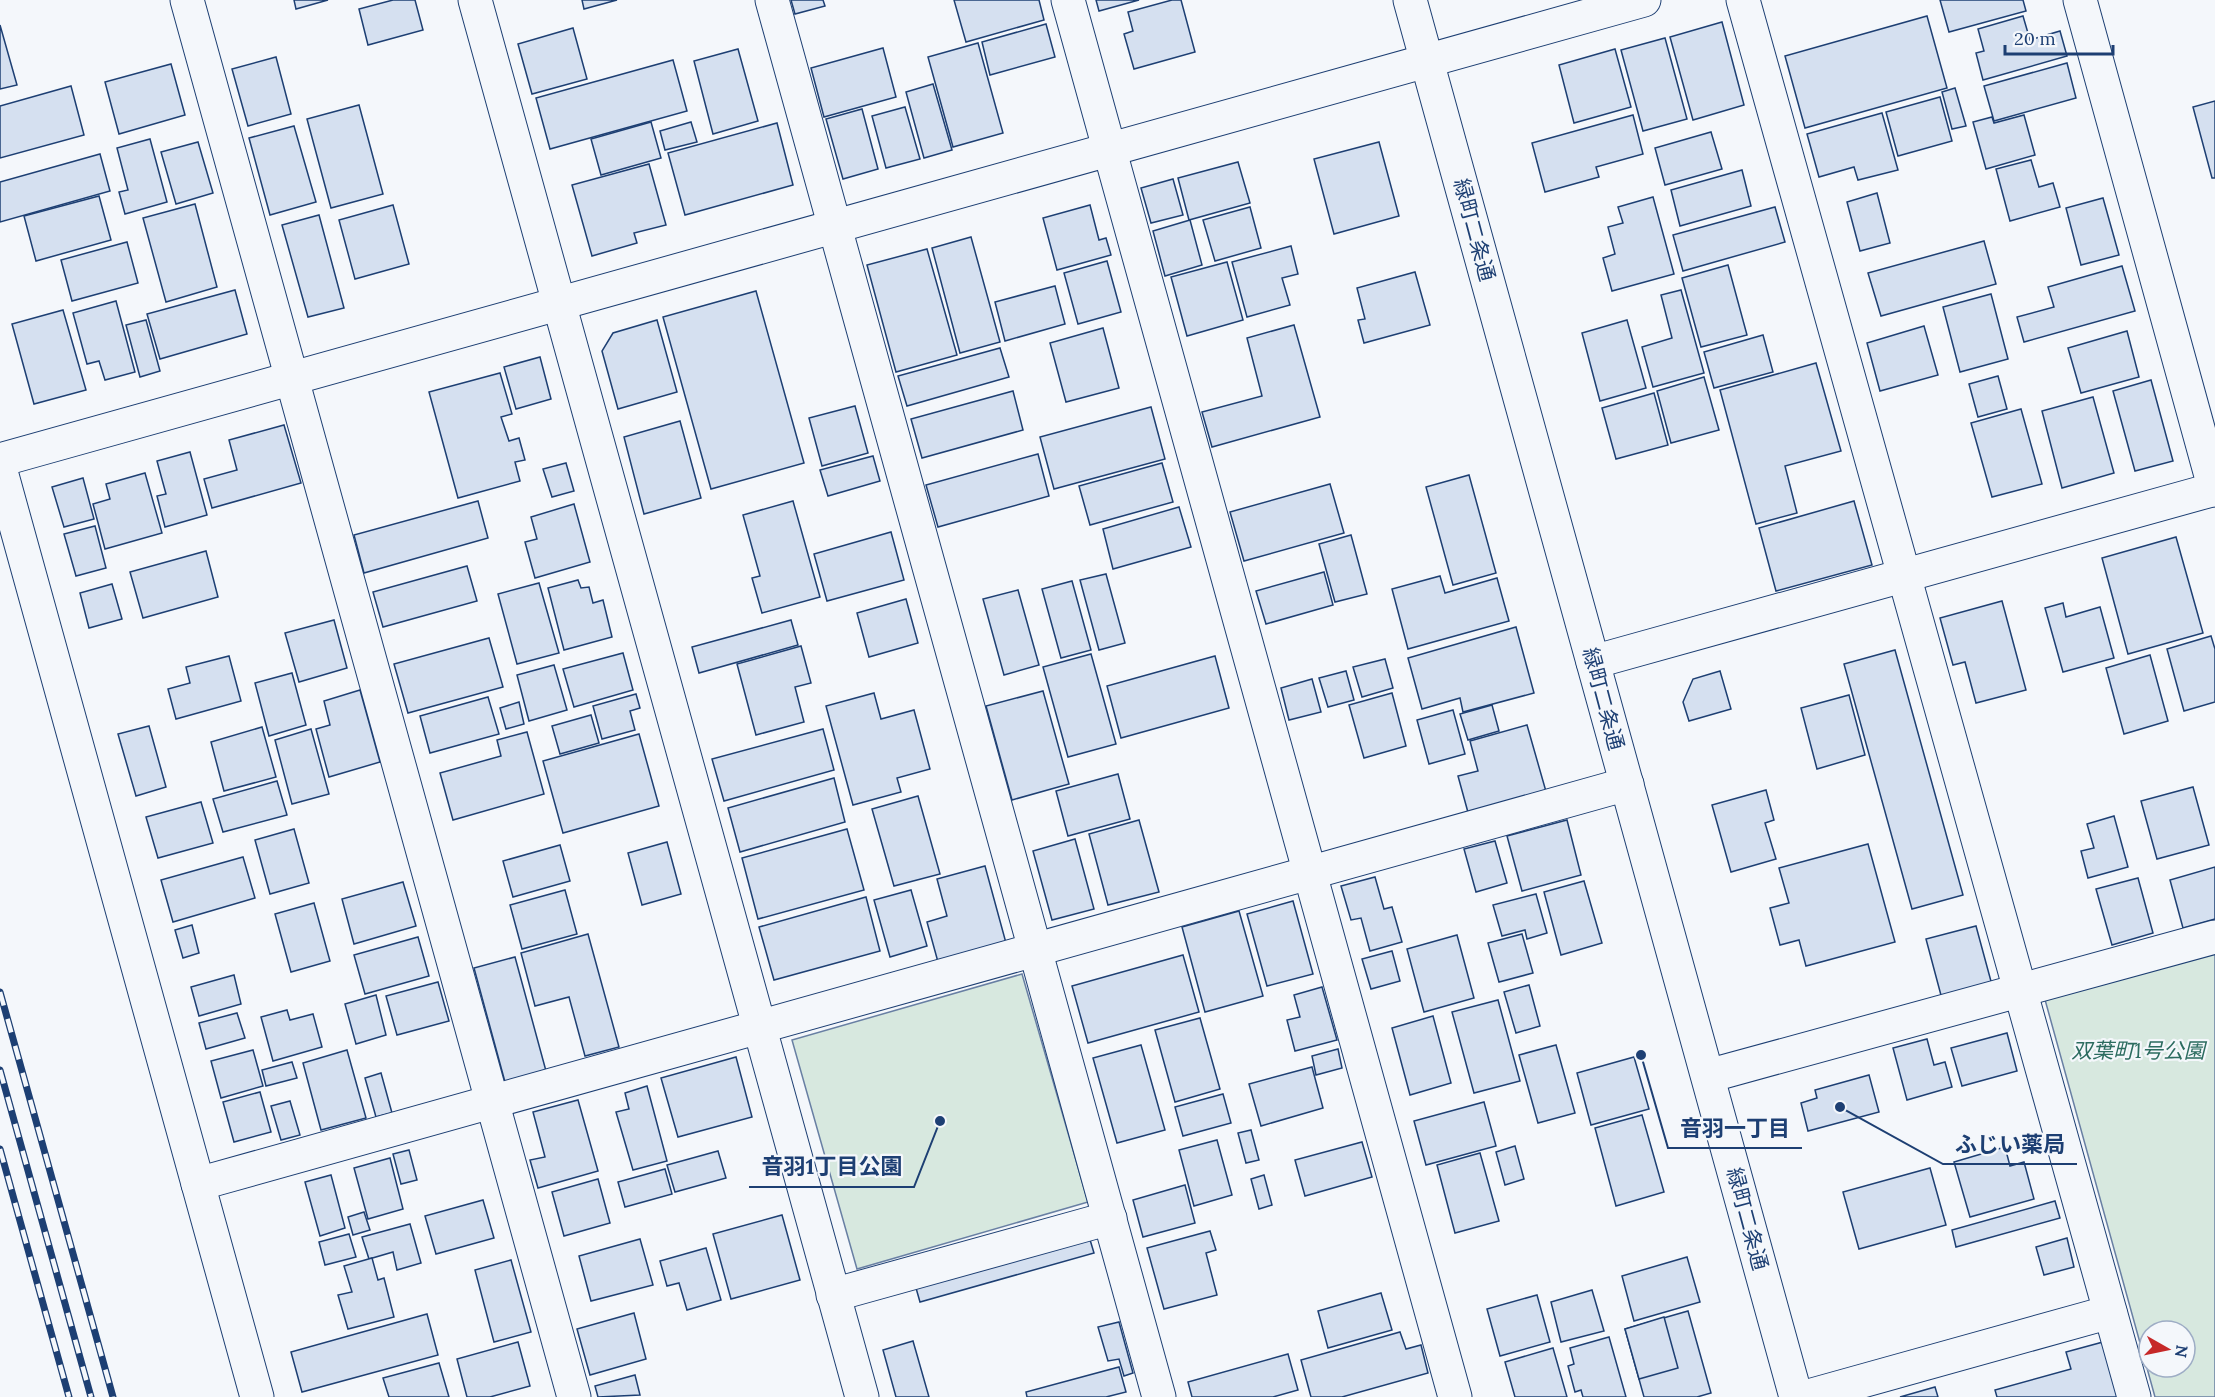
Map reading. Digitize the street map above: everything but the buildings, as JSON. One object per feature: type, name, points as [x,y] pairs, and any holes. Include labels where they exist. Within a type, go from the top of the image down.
[{"type":"street","points":[[187,0],[574,1397]]},
{"type":"street","points":[[475,0],[862,1397]]},
{"type":"street","points":[[772,0],[1159,1397]]},
{"type":"street","points":[[1068,0],[1455,1397]]},
{"type":"street","name":"緑町二条通","points":[[1410,0],[1796,1397]]},
{"type":"street","points":[[0,460],[1644,0]]},
{"type":"street","points":[[1743,0],[2134,1397]]},
{"type":"street","points":[[1593,662],[2215,489],[2080,0]]},
{"type":"street","points":[[0,468],[257,1397]]},
{"type":"street","points":[[198,1184],[1627,784]]},
{"type":"street","points":[[1708,1076],[2215,937]]},
{"type":"street","points":[[833,1295],[1110,1218]]},
{"type":"street","points":[[1805,1397],[2110,1311]]},
{"type":"green space","name":"双葉町1号公園","points":[[2215,948],[2215,1397],[2155,1397],[2150,1379],[2197,1379],[2197,1319],[2137,1319],[2137,1332],[2044,996]]},
{"type":"green space","points":[[1022,974],[1088,1202],[857,1269],[792,1040]]},
{"type":"railway","points":[[0,992],[113,1397]]},
{"type":"railway","points":[[0,1070],[91,1397]]},
{"type":"railway","points":[[0,1149],[69,1397]]},
{"type":"place","name":"音羽一丁目","points":[[1641,1055]]},
{"type":"place","name":"ふじい薬局","points":[[1840,1107]]},
{"type":"place","name":"音羽1丁目公園","points":[[940,1121]]}]
